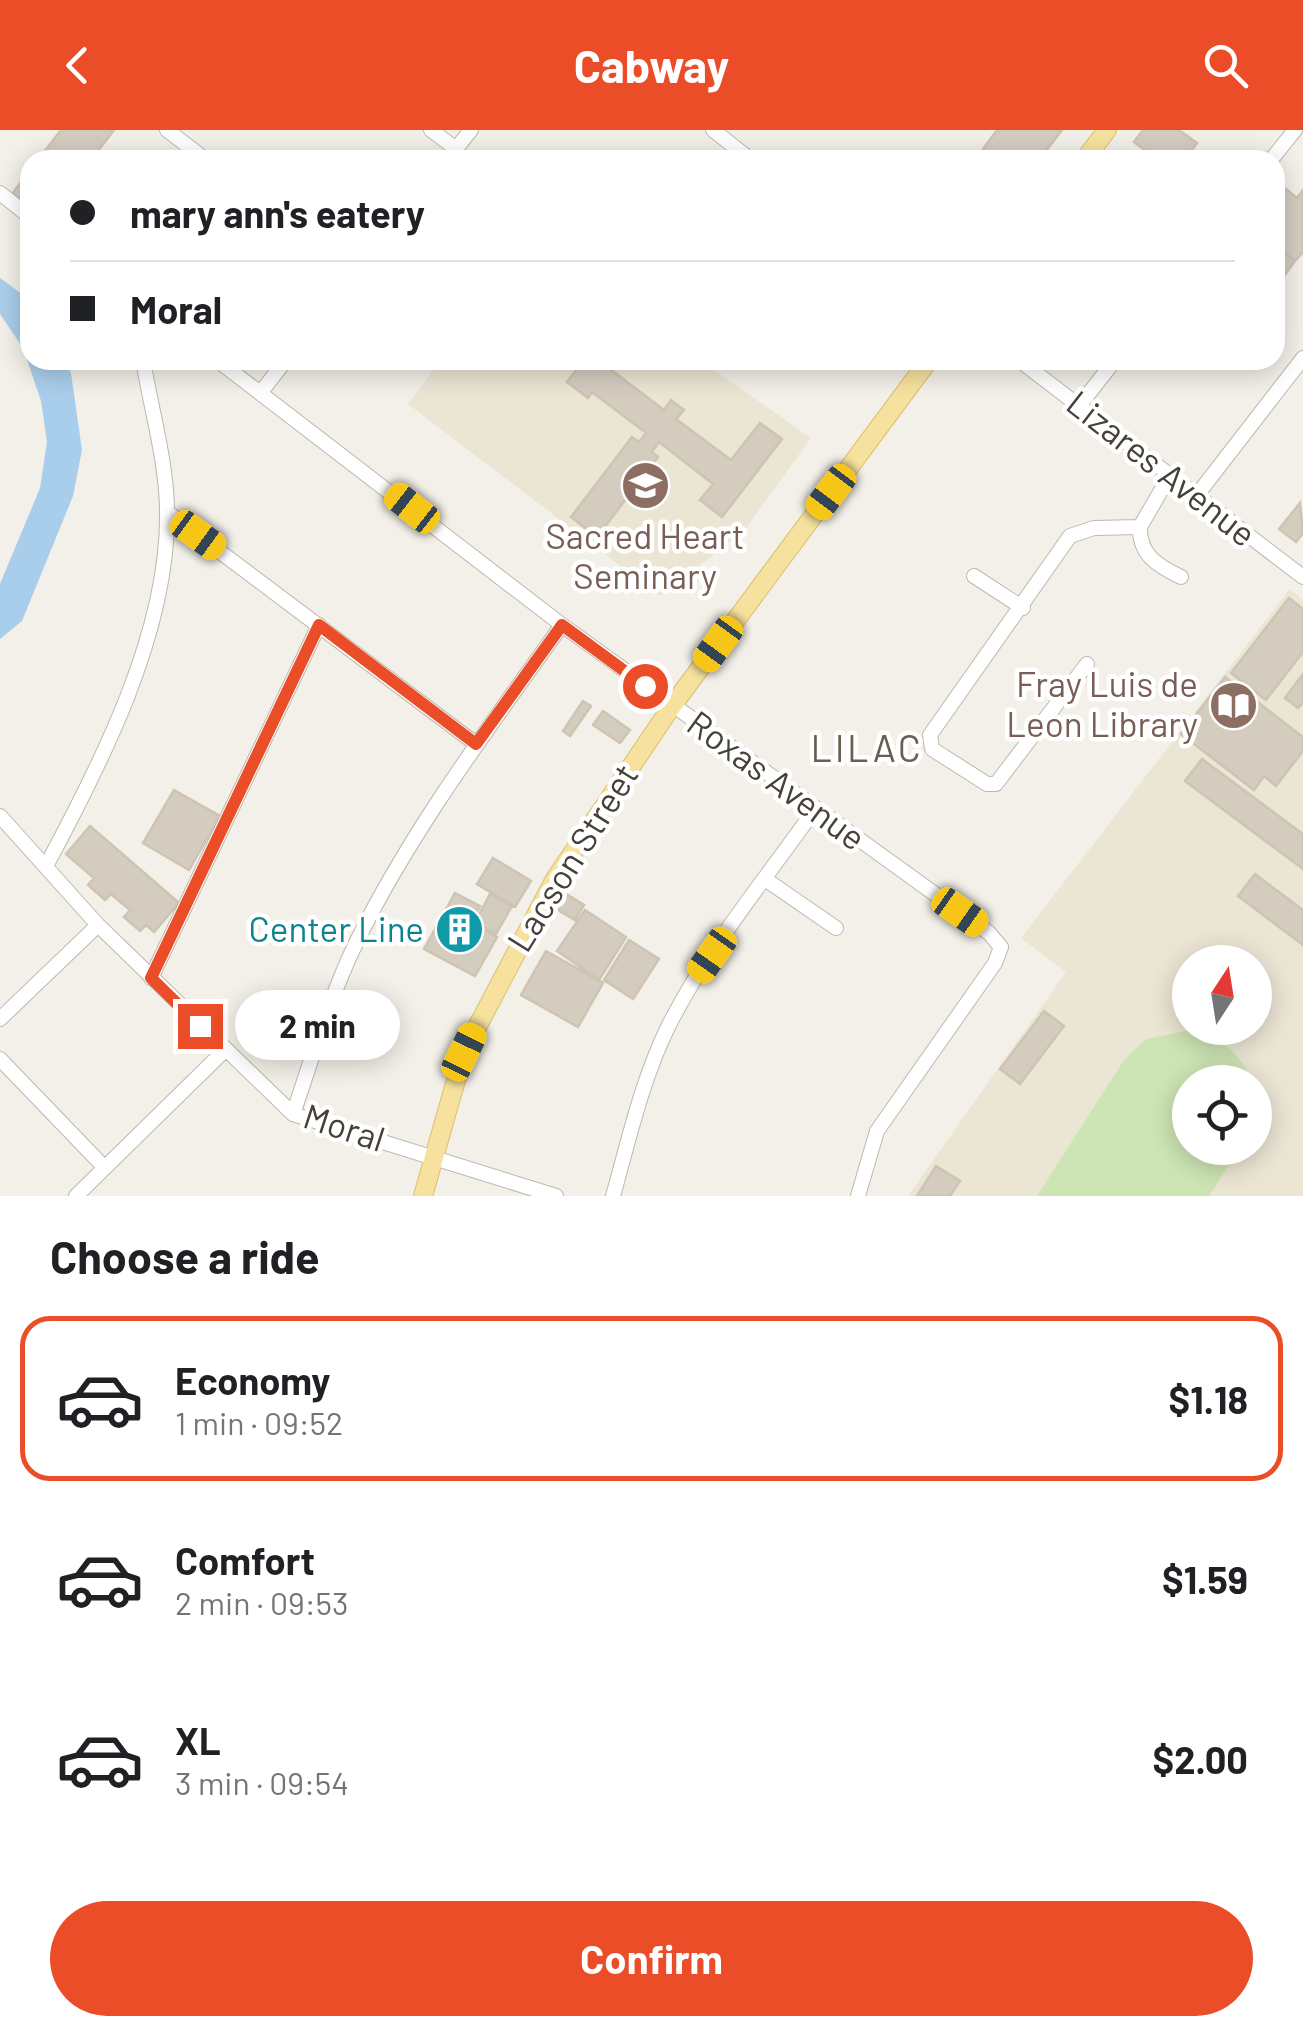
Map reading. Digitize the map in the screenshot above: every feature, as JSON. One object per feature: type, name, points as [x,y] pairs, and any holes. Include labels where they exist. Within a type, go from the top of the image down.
[{"type":"main road","points":[[1092,150],[1107,130]]},
{"type":"main road","name":"Lacson Street","points":[[423,1196],[464,1052],[512,952],[555,878],[672,706],[922,370]]},
{"type":"street","points":[[167,130],[193,150]]},
{"type":"street","points":[[431,130],[448,150]]},
{"type":"street","points":[[454,150],[471,130]]},
{"type":"street","points":[[713,130],[739,150]]},
{"type":"street","points":[[1280,150],[1295,130]]},
{"type":"street","points":[[0,193],[20,209]]},
{"type":"street","points":[[1197,495],[1300,366]]},
{"type":"street","points":[[46,866],[92,782],[126,704],[156,598],[168,512],[144,370]]},
{"type":"street","name":"Roxas Avenue","points":[[230,370],[562,625],[990,932],[1001,947],[996,963],[877,1132],[858,1196]]},
{"type":"street","points":[[261,392],[278,370]]},
{"type":"street","name":"Lizares Avenue","points":[[1031,370],[1303,578]]},
{"type":"street","points":[[1079,406],[1107,370]]},
{"type":"street","points":[[1170,475],[1140,527],[1141,543],[1150,559],[1181,577]]},
{"type":"street","points":[[168,512],[476,744]]},
{"type":"street","points":[[1087,664],[996,784],[987,784],[932,749],[930,736],[1070,536],[1094,528],[1140,527]]},
{"type":"street","points":[[974,576],[1023,608]]},
{"type":"street","points":[[151,978],[319,625]]},
{"type":"street","points":[[293,1114],[356,944],[476,744],[562,625]]},
{"type":"street","points":[[614,1196],[641,1097],[667,1030],[694,980],[815,809]]},
{"type":"street","name":"Moral","points":[[0,816],[98,925],[293,1114],[556,1196]]},
{"type":"street","points":[[765,879],[836,928]]},
{"type":"street","points":[[0,1019],[98,925]]},
{"type":"street","points":[[76,1196],[224,1050]]},
{"type":"street","points":[[0,1059],[104,1167]]},
{"type":"shaded area","name":"Sacred Heart Seminary","points":[[434,370],[714,370],[811,438],[743,532],[660,596],[408,404]]},
{"type":"shaded area","points":[[1290,589],[1303,600],[1303,1196],[908,1196],[1066,972],[1021,938]]},
{"type":"green space","points":[[1172,1034],[1172,1045],[1223,1045],[1244,1065],[1172,1065],[1172,1165],[1229,1165],[1209,1196],[1037,1196],[1124,1060],[1146,1039]]},
{"type":"water","points":[[0,278],[20,293],[20,344],[0,314]]},
{"type":"water","points":[[30,370],[69,370],[82,450],[73,496],[22,621],[0,639],[0,584],[40,488],[47,442],[41,401]]},
{"type":"building","points":[[61,130],[114,130],[99,150],[46,150]]},
{"type":"building","points":[[997,130],[1062,130],[1047,150],[982,150]]},
{"type":"building","points":[[1143,130],[1179,130],[1197,143],[1192,150],[1145,150],[1134,142]]},
{"type":"building","points":[[20,183],[20,200],[12,194]]},
{"type":"building","points":[[1285,190],[1297,198],[1303,190],[1303,252],[1295,261],[1285,252]]},
{"type":"building","points":[[1285,254],[1295,261],[1285,274]]},
{"type":"building","points":[[576,370],[611,370],[664,410],[671,400],[684,410],[676,419],[731,460],[760,423],[782,439],[722,517],[700,500],[713,484],[659,442],[652,452],[658,457],[597,537],[571,517],[632,437],[639,442],[646,433],[592,392],[588,398],[567,382]]},
{"type":"building","points":[[1300,503],[1303,533],[1296,542],[1279,529]]},
{"type":"building","points":[[1289,598],[1303,609],[1303,652],[1266,700],[1231,673]]},
{"type":"building","points":[[1303,674],[1303,702],[1298,708],[1285,698]]},
{"type":"building","name":"Fray Luis de Leon Library","points":[[1225,677],[1303,737],[1303,751],[1276,786],[1264,776],[1254,790],[1181,734]]},
{"type":"building","points":[[583,701],[591,706],[570,736],[563,731]]},
{"type":"building","points":[[603,711],[630,730],[620,743],[593,725]]},
{"type":"building","points":[[1202,759],[1303,834],[1303,869],[1185,781]]},
{"type":"building","points":[[174,790],[220,816],[189,870],[143,843]]},
{"type":"building","points":[[90,826],[179,903],[154,932],[146,925],[140,931],[124,917],[130,910],[111,894],[105,900],[88,885],[94,878],[66,854]]},
{"type":"building","points":[[493,858],[531,881],[515,907],[477,884]]},
{"type":"building","points":[[1255,874],[1303,910],[1303,945],[1238,896]]},
{"type":"building","name":"Center Line","points":[[455,893],[480,906],[471,923],[497,937],[475,976],[424,949]]},
{"type":"building","points":[[490,894],[512,906],[496,934],[475,922]]},
{"type":"building","points":[[568,895],[584,905],[575,920],[558,910]]},
{"type":"building","points":[[585,910],[626,937],[599,980],[557,951]]},
{"type":"building","points":[[629,940],[659,959],[633,999],[604,980]]},
{"type":"building","points":[[546,951],[603,983],[578,1027],[521,995]]},
{"type":"building","points":[[1044,1011],[1064,1026],[1020,1084],[1000,1069]]},
{"type":"building","points":[[936,1166],[960,1181],[950,1196],[917,1196]]},
{"type":"place","name":"Sacred Heart Seminary","points":[[645,485]]},
{"type":"place","name":"Fray Luis de Leon Library","points":[[1233,705]]},
{"type":"place","name":"Center Line","points":[[459,930]]},
{"type":"district","name":"LILAC","points":[[867,749]]},
{"type":"route","points":[[200,1026],[151,978],[319,625],[476,744],[562,625],[645,686]]}]
